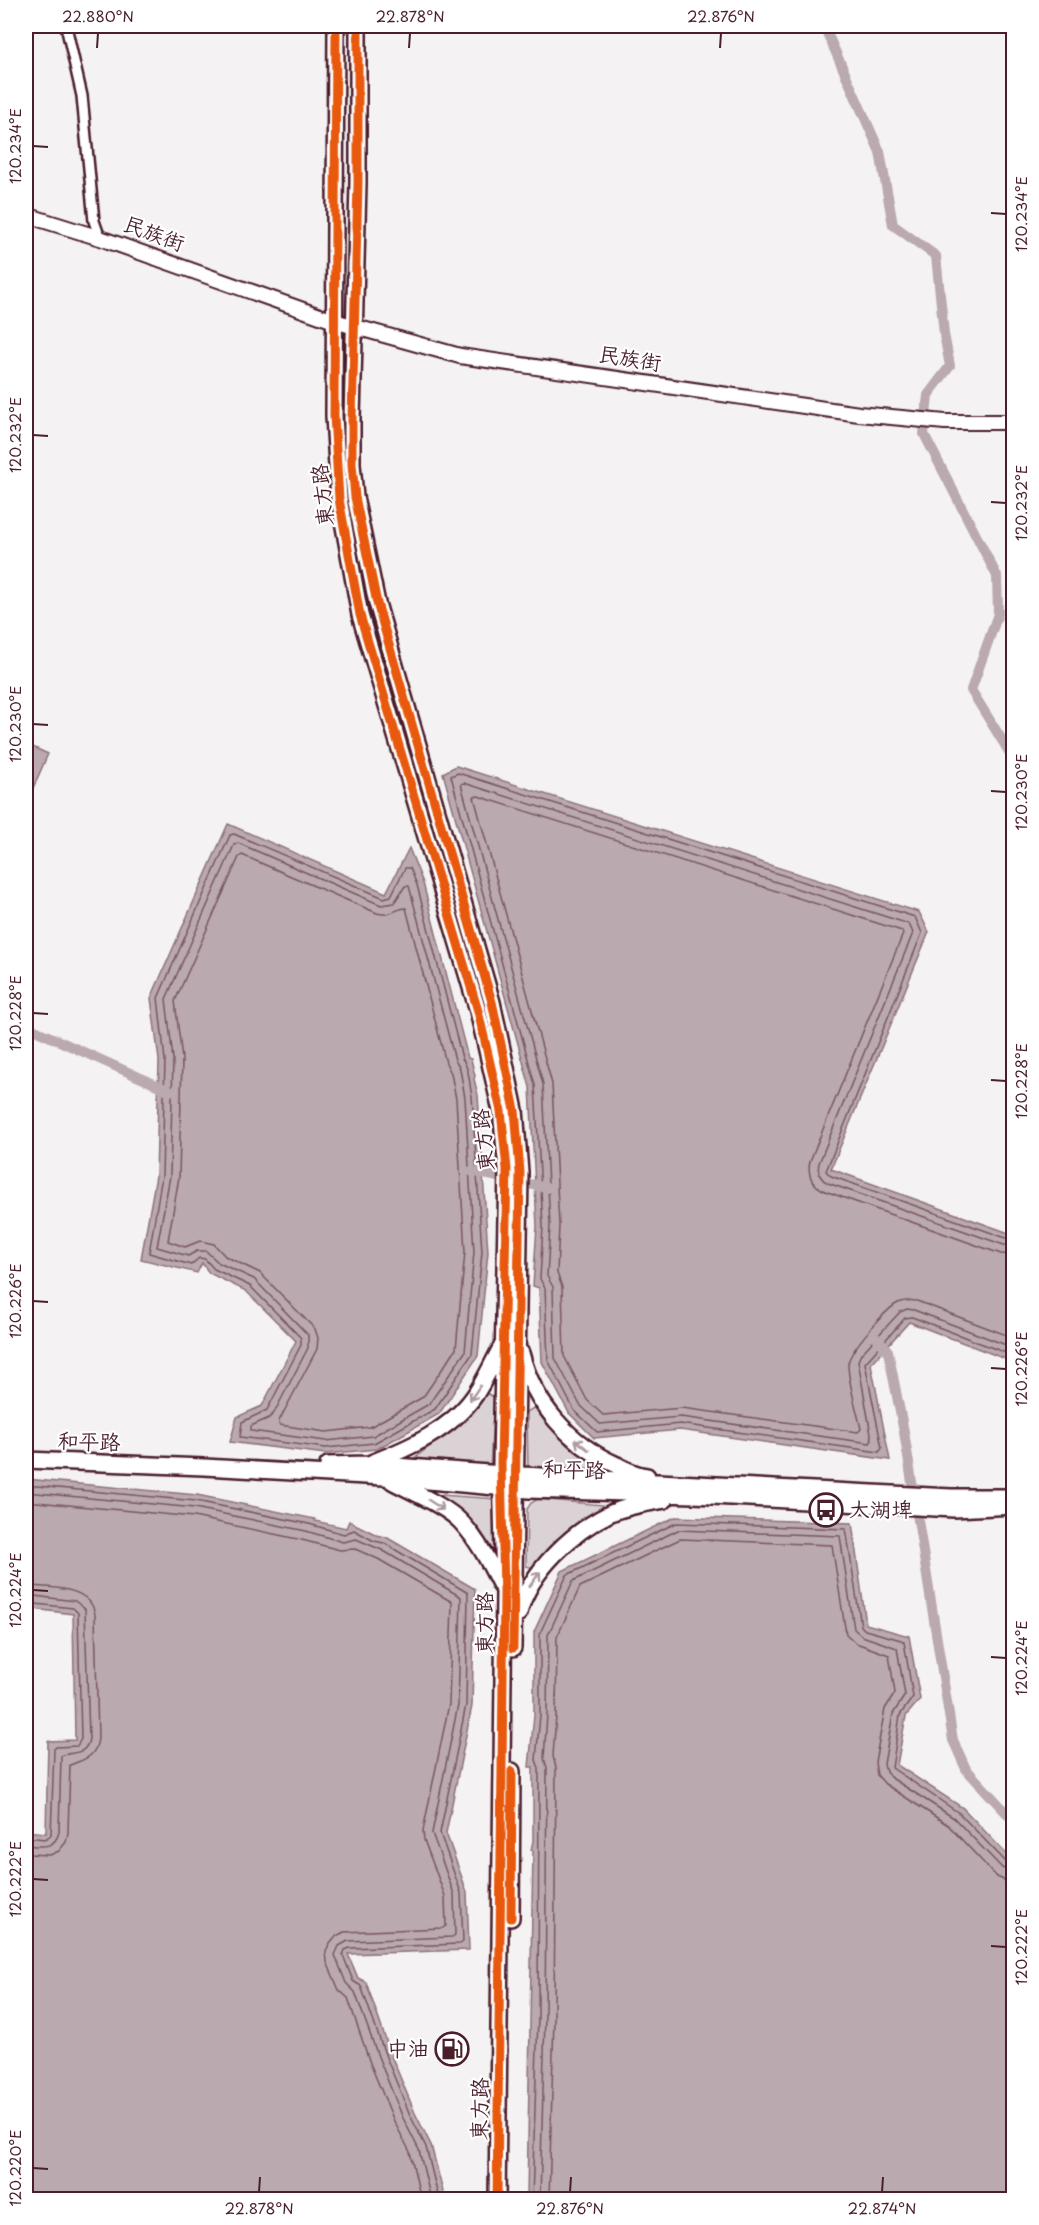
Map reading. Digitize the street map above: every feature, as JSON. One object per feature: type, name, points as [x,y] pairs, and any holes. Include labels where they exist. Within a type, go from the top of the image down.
[{"type":"main road","name":"東方路","points":[[336,26],[334,416],[339,499],[360,615],[478,1011],[501,1111],[507,1169],[510,1340],[509,1482],[504,1592],[497,2199]]},
{"type":"main road","name":"東方路","points":[[358,26],[356,327],[352,464],[355,497],[376,603],[492,1002],[515,1110],[520,1172],[510,1340]]},
{"type":"main road","points":[[368,1464],[400,1451],[449,1424],[475,1396],[510,1340]]},
{"type":"main road","points":[[510,1340],[539,1398],[565,1431],[598,1457],[638,1475],[694,1490]]},
{"type":"main road","name":"和平路","points":[[26,1454],[298,1465],[368,1464],[509,1482]]},
{"type":"main road","name":"和平路","points":[[26,1460],[921,1501],[1014,1497]]},
{"type":"main road","points":[[384,1477],[428,1500],[460,1521],[487,1557],[504,1592]]},
{"type":"main road","name":"東方路","points":[[507,2199],[514,1633],[509,1482]]},
{"type":"main road","points":[[514,1633],[520,1606],[537,1575],[566,1544],[583,1530],[612,1513],[694,1490]]},
{"type":"main road","name":"和平路","points":[[921,1501],[954,1509],[1014,1506]]},
{"type":"street","points":[[66,26],[82,96],[94,221],[100,238]]},
{"type":"street","name":"民族街","points":[[26,215],[100,238],[334,321],[460,356],[808,408],[945,422],[1014,422]]},
{"type":"shaded area","points":[[484,1392],[494,1397],[490,1469],[411,1463],[419,1454],[461,1423]]},
{"type":"shaded area","points":[[535,1407],[540,1410],[567,1445],[597,1467],[595,1475],[528,1471],[527,1412]]},
{"type":"shaded area","points":[[440,1495],[497,1499],[497,1546],[491,1550],[466,1521],[436,1500]]},
{"type":"shaded area","points":[[538,1499],[602,1505],[605,1510],[533,1568],[526,1566],[527,1509]]},
{"type":"water","points":[[26,744],[48,754],[26,804]]},
{"type":"water","points":[[456,766],[919,912],[929,932],[831,1169],[1009,1233],[1013,1226],[1013,1362],[909,1322],[871,1364],[890,1460],[680,1430],[594,1438],[569,1413],[542,1362],[539,1288],[533,1286],[537,1226],[530,1087],[443,773]]},
{"type":"water","points":[[228,824],[386,893],[409,848],[423,883],[468,1058],[471,1059],[478,1095],[488,1252],[478,1356],[439,1414],[377,1449],[326,1454],[230,1442],[237,1417],[262,1406],[296,1341],[246,1291],[209,1273],[202,1263],[197,1273],[141,1259],[156,1176],[159,1060],[151,998]]},
{"type":"water","points":[[26,1479],[197,1495],[315,1519],[315,1521],[346,1528],[349,1521],[386,1537],[475,1589],[472,1706],[446,1833],[467,1892],[469,1950],[348,1954],[358,1978],[366,1982],[391,2055],[431,2145],[445,2199],[26,2199],[26,1831],[46,1833],[48,1741],[75,1740],[73,1614],[26,1608]]},
{"type":"water","points":[[675,1517],[852,1523],[866,1624],[909,1636],[920,1699],[906,1716],[897,1765],[963,1808],[1013,1861],[1013,2199],[525,2199],[527,2197],[533,1851],[531,1850],[533,1767],[529,1767],[534,1715],[534,1632],[562,1571]]},
{"type":"waterway","points":[[824,26],[880,152],[893,225],[936,256],[944,334],[950,366],[928,395],[924,434],[997,576],[998,614],[971,690],[1013,758],[1012,845],[1014,853]]},
{"type":"waterway","points":[[26,1026],[170,1091]]},
{"type":"waterway","points":[[471,1171],[547,1188]]},
{"type":"waterway","points":[[878,1339],[888,1351],[904,1432],[953,1740],[966,1769],[1014,1821]]},
{"type":"cycle path","points":[[336,26],[334,416],[339,499],[360,615],[478,1011],[501,1111],[507,1169],[501,1463],[504,1592],[497,2200]]},
{"type":"cycle path","points":[[358,26],[358,183],[352,419],[355,497],[377,603],[492,1002],[515,1110],[520,1172],[513,1648]]},
{"type":"cycle path","points":[[511,1918],[512,1771]]},
{"type":"place","name":"大湖埤","points":[[826,1510]]},
{"type":"place","name":"中油","points":[[452,2049]]}]
